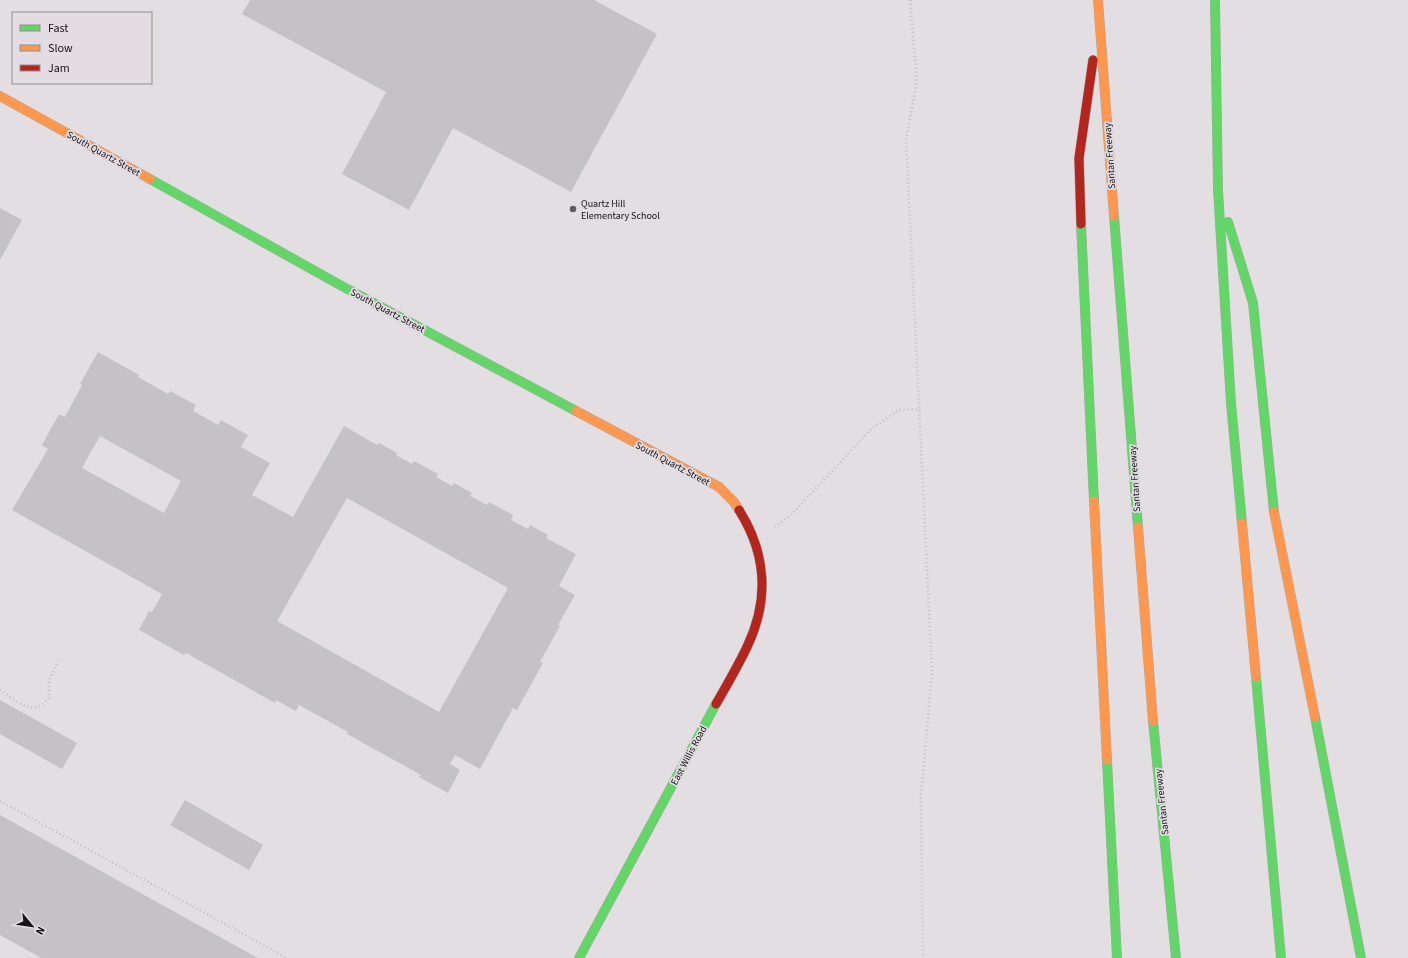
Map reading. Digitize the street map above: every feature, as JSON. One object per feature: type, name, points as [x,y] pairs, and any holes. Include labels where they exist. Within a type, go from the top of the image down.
[{"type":"main road","name":"Santan Freeway","points":[[1098,0],[1151,702],[1176,958]]},
{"type":"main road","points":[[1215,0],[1218,190],[1231,403],[1281,958]]},
{"type":"main road","points":[[1099,21],[1079,158],[1084,298],[1117,958]]},
{"type":"main road","name":"South Quartz Street","points":[[0,96],[383,308],[719,487],[734,502],[744,516],[756,542]]},
{"type":"main road","points":[[1218,190],[1253,302],[1274,511],[1361,958]]},
{"type":"main road","name":"East Willis Road","points":[[579,958],[752,634],[761,603],[762,583],[756,542]]},
{"type":"path","points":[[910,0],[917,82],[906,140],[932,672],[921,795],[923,958]]},
{"type":"path","points":[[756,542],[792,514],[871,429],[899,410],[920,409]]},
{"type":"path","points":[[0,690],[24,706],[32,708],[40,706],[49,698],[49,680],[59,659]]},
{"type":"path","points":[[0,801],[287,958]]},
{"type":"building","points":[[250,0],[594,0],[657,34],[571,192],[453,128],[409,210],[342,174],[386,92],[242,14]]},
{"type":"building","points":[[0,208],[22,220],[0,260]]},
{"type":"building","points":[[98,352],[139,375],[138,377],[168,394],[170,391],[196,405],[193,411],[218,425],[221,420],[248,435],[241,447],[270,463],[252,495],[293,517],[344,426],[377,445],[379,443],[397,453],[396,455],[412,464],[414,461],[438,474],[436,477],[452,486],[454,483],[472,493],[470,496],[487,505],[489,502],[513,515],[511,520],[528,529],[530,525],[548,535],[546,538],[576,554],[559,586],[575,595],[540,662],[543,663],[517,710],[513,708],[480,769],[455,755],[450,764],[460,770],[448,793],[419,777],[421,775],[347,734],[348,732],[299,705],[296,711],[276,700],[275,703],[186,653],[184,655],[139,630],[149,611],[152,612],[162,594],[12,510],[48,449],[42,445],[59,414],[65,417],[82,385],[80,384]],"holes":[[[100,436],[181,481],[164,513],[82,468]],[[347,498],[508,588],[439,712],[277,621]]]},
{"type":"building","points":[[0,700],[77,743],[62,769],[0,734]]},
{"type":"building","points":[[185,800],[263,845],[249,870],[170,825]]},
{"type":"building","points":[[0,815],[258,958],[41,958],[0,935]]},
{"type":"traffic: fast","points":[[1215,0],[1218,190],[1231,403],[1242,523]]},
{"type":"traffic: fast","points":[[150,179],[340,285],[576,411]]},
{"type":"traffic: fast","points":[[1114,216],[1138,527]]},
{"type":"traffic: fast","points":[[1228,222],[1253,303],[1274,512]]},
{"type":"traffic: fast","points":[[1081,224],[1094,501]]},
{"type":"traffic: fast","points":[[1256,677],[1281,958]]},
{"type":"traffic: fast","points":[[579,958],[716,704]]},
{"type":"traffic: fast","points":[[1315,717],[1361,958]]},
{"type":"traffic: fast","points":[[1153,721],[1176,958]]},
{"type":"traffic: fast","points":[[1107,760],[1117,958]]},
{"type":"traffic: slow","points":[[1098,0],[1114,216]]},
{"type":"traffic: slow","points":[[0,96],[150,179]]},
{"type":"traffic: slow","points":[[576,411],[719,487],[734,502],[739,510]]},
{"type":"traffic: slow","points":[[1094,501],[1107,760]]},
{"type":"traffic: slow","points":[[1274,512],[1315,717]]},
{"type":"traffic: slow","points":[[1242,523],[1256,677]]},
{"type":"traffic: slow","points":[[1138,527],[1153,721]]},
{"type":"traffic: jam","points":[[1081,224],[1079,158],[1093,60]]},
{"type":"traffic: jam","points":[[716,704],[747,647],[754,630],[762,595],[760,561],[755,544],[739,510]]},
{"type":"place","name":"Quartz Hill Elementary School","points":[[573,209]]}]
